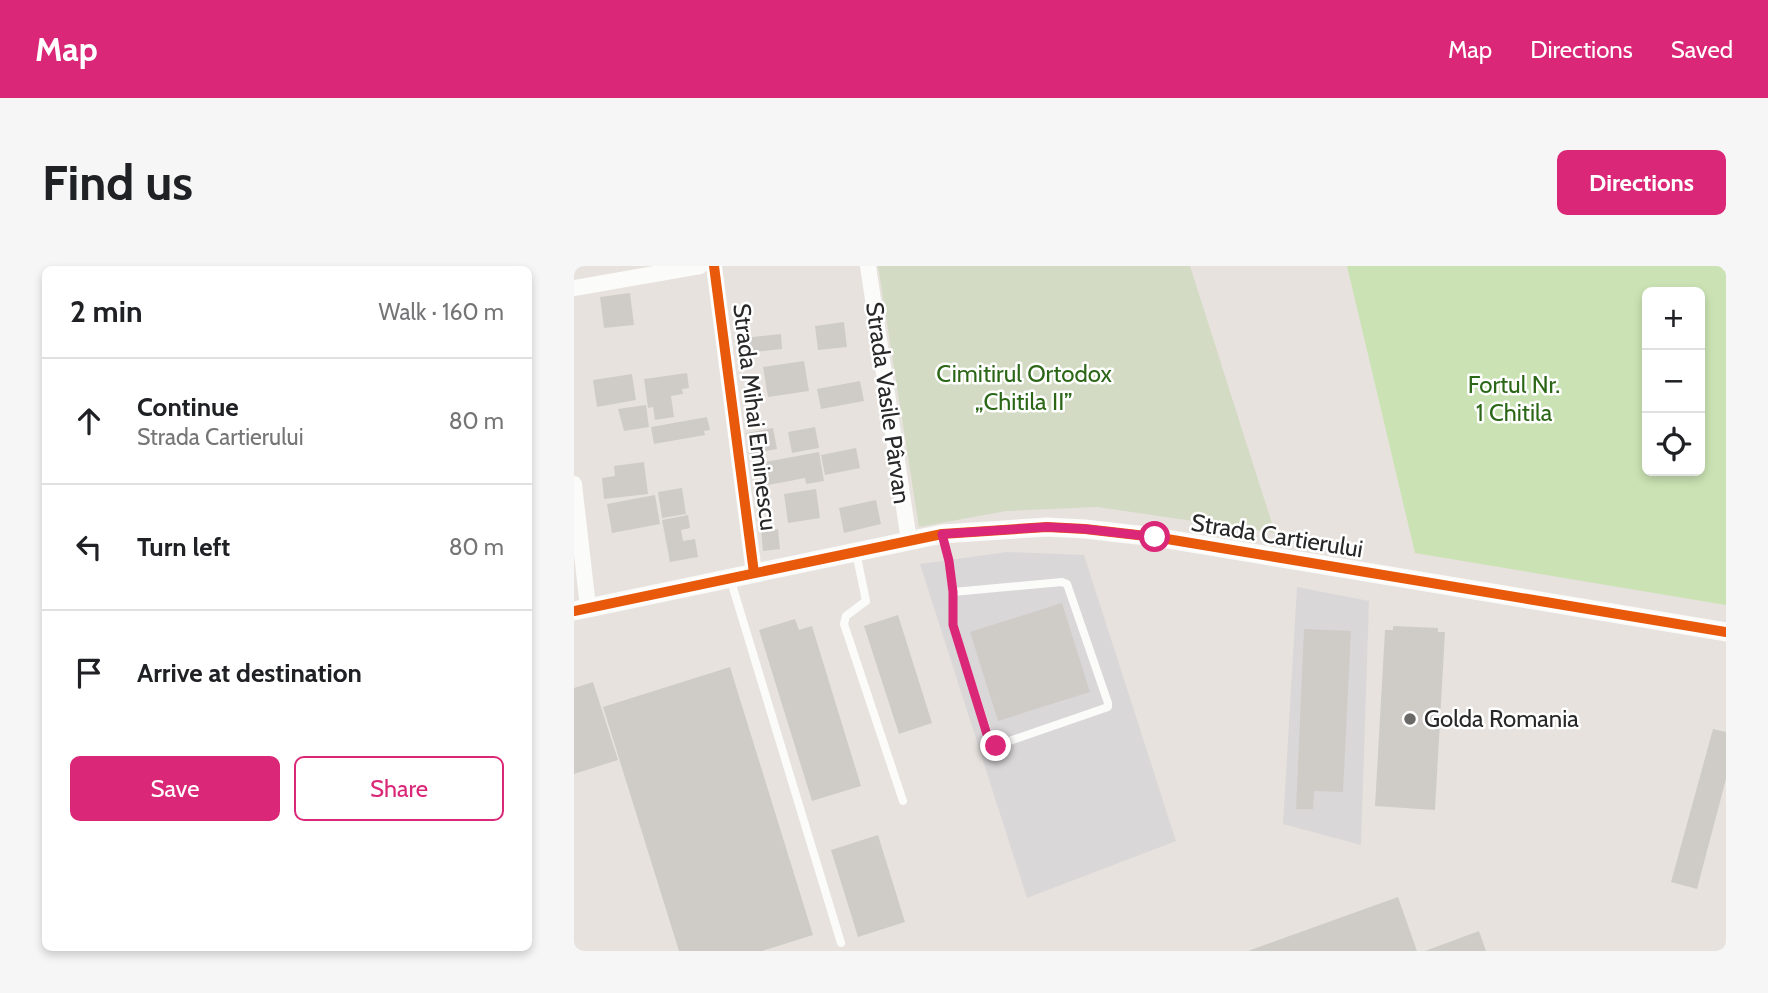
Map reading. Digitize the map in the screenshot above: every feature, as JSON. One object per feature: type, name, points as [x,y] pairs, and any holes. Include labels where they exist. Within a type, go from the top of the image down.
[{"type":"street","points":[[574,288],[700,266]]},
{"type":"street","name":"Strada Mihai Eminescu","points":[[714,266],[754,573]]},
{"type":"street","name":"Strada Vasile Pârvan","points":[[868,266],[909,541]]},
{"type":"street","points":[[574,484],[581,609]]},
{"type":"street","name":"Strada Cartierului","points":[[581,609],[942,534],[1047,527],[1115,531],[1726,632]]},
{"type":"lane","points":[[942,534],[953,592],[953,625],[992,747],[1108,708],[1067,584],[1062,582],[953,592]]},
{"type":"lane","points":[[856,552],[866,601],[846,616],[844,624],[902,801]]},
{"type":"lane","points":[[730,578],[841,943]]},
{"type":"shaded area","points":[[1007,552],[1084,555],[1176,841],[1027,898],[920,564]]},
{"type":"shaded area","points":[[1297,587],[1369,601],[1361,845],[1283,824]]},
{"type":"green space","name":"Cimitirul Ortodox „Chitila II”","points":[[878,266],[1190,266],[1275,533],[1097,507],[1006,511],[919,527]]},
{"type":"green space","name":"Fortul Nr. 1 Chitila","points":[[1347,266],[1726,266],[1726,605],[1415,553]]},
{"type":"building","points":[[630,293],[634,325],[604,328],[600,297]]},
{"type":"building","points":[[844,322],[847,347],[818,350],[815,326]]},
{"type":"building","points":[[781,334],[782,349],[746,353],[744,338]]},
{"type":"building","points":[[804,361],[809,391],[768,397],[763,367]]},
{"type":"building","points":[[687,373],[689,388],[682,389],[683,394],[671,396],[674,417],[655,420],[653,407],[648,408],[644,379]]},
{"type":"building","points":[[632,374],[636,400],[597,407],[593,380]]},
{"type":"building","points":[[860,381],[864,401],[821,409],[817,389]]},
{"type":"building","points":[[646,405],[649,427],[624,431],[618,409]]},
{"type":"building","points":[[707,417],[710,430],[704,431],[705,435],[654,444],[651,427]]},
{"type":"building","points":[[815,427],[819,448],[792,453],[788,432]]},
{"type":"building","points":[[773,428],[777,449],[750,454],[746,433]]},
{"type":"building","points":[[856,448],[860,468],[825,475],[821,455]]},
{"type":"building","points":[[819,452],[824,481],[806,484],[805,478],[763,486],[759,463]]},
{"type":"building","points":[[644,462],[648,494],[604,499],[602,478],[615,476],[614,466]]},
{"type":"building","points":[[682,488],[686,514],[662,518],[658,492]]},
{"type":"building","points":[[816,489],[820,518],[788,523],[784,494]]},
{"type":"building","points":[[655,495],[660,524],[612,533],[607,504]]},
{"type":"building","points":[[876,500],[881,524],[844,533],[839,508]]},
{"type":"building","points":[[688,515],[690,528],[681,530],[683,541],[695,539],[698,557],[670,562],[662,520]]},
{"type":"building","points":[[778,529],[780,549],[763,551],[761,531]]},
{"type":"building","points":[[1062,603],[1090,692],[998,721],[970,632]]},
{"type":"building","points":[[898,615],[932,723],[899,734],[864,626]]},
{"type":"building","points":[[795,619],[799,630],[812,626],[861,786],[812,801],[759,630]]},
{"type":"building","name":"Golda Romania","points":[[1393,626],[1438,628],[1438,632],[1445,632],[1435,810],[1375,806],[1385,630],[1393,630]]},
{"type":"building","points":[[1304,629],[1351,631],[1343,792],[1314,791],[1313,809],[1296,809]]},
{"type":"building","points":[[730,667],[813,935],[762,951],[679,951],[603,707]]},
{"type":"building","points":[[593,682],[618,760],[574,774],[574,688]]},
{"type":"building","points":[[1713,729],[1726,732],[1726,779],[1697,889],[1671,882]]},
{"type":"building","points":[[878,835],[905,922],[858,937],[831,850]]},
{"type":"building","points":[[1398,897],[1417,951],[1248,951]]},
{"type":"building","points":[[1479,931],[1486,951],[1425,951]]},
{"type":"cycle path","points":[[714,266],[754,573]]},
{"type":"cycle path","points":[[574,611],[942,534],[1047,527],[1155,537],[1726,632]]},
{"type":"place","name":"Golda Romania","points":[[1410,719]]},
{"type":"route","points":[[996,746],[992,747],[990,744],[953,625],[953,592],[942,534],[1047,527],[1115,531],[1155,537]]}]
